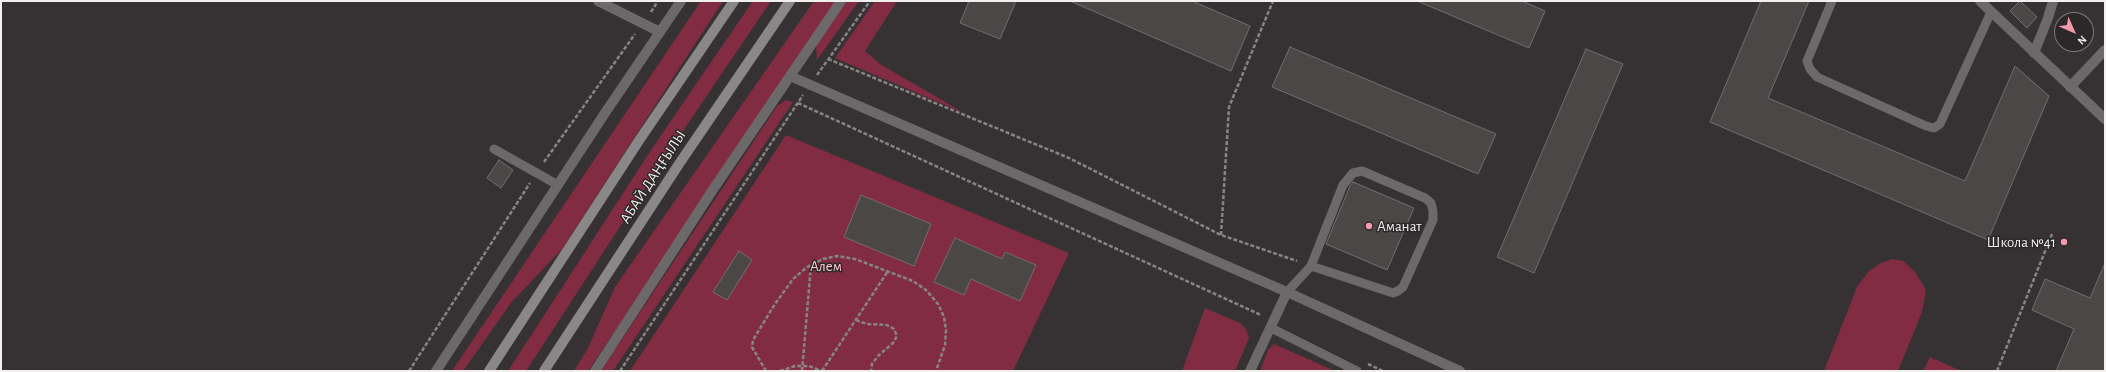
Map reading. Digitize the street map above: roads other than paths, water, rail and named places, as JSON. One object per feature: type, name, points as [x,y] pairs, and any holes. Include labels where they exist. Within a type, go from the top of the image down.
[{"type":"main road","points":[[489,371],[640,139],[734,1]]},
{"type":"main road","name":"АБАЙ ДАҢҒЫЛЫ","points":[[544,371],[679,164],[790,1]]},
{"type":"street","points":[[598,1],[660,32]]},
{"type":"street","points":[[436,371],[681,1]]},
{"type":"street","points":[[595,371],[714,188],[841,1]]},
{"type":"street","points":[[1980,1],[2105,119]]},
{"type":"street","points":[[2034,53],[2053,1]]},
{"type":"street","points":[[2070,87],[2105,50]]},
{"type":"street","points":[[790,76],[1287,292],[1460,371]]},
{"type":"street","points":[[1250,371],[1287,292]]},
{"type":"lane","points":[[1832,1],[1807,61],[1810,70],[1818,77],[1926,126],[1934,128],[1940,124],[1990,12]]},
{"type":"lane","points":[[494,149],[558,185]]},
{"type":"lane","points":[[1287,292],[1310,266],[1343,185],[1353,173],[1362,171],[1425,198],[1431,203],[1433,220],[1403,287],[1398,292],[1393,293],[1310,266]]},
{"type":"lane","points":[[1272,324],[1357,371]]},
{"type":"place","name":"Аманат","points":[[1369,226]]},
{"type":"place","name":"Школа №41","points":[[2064,242]]},
{"type":"park label","name":"Алем","points":[[826,266]]}]
